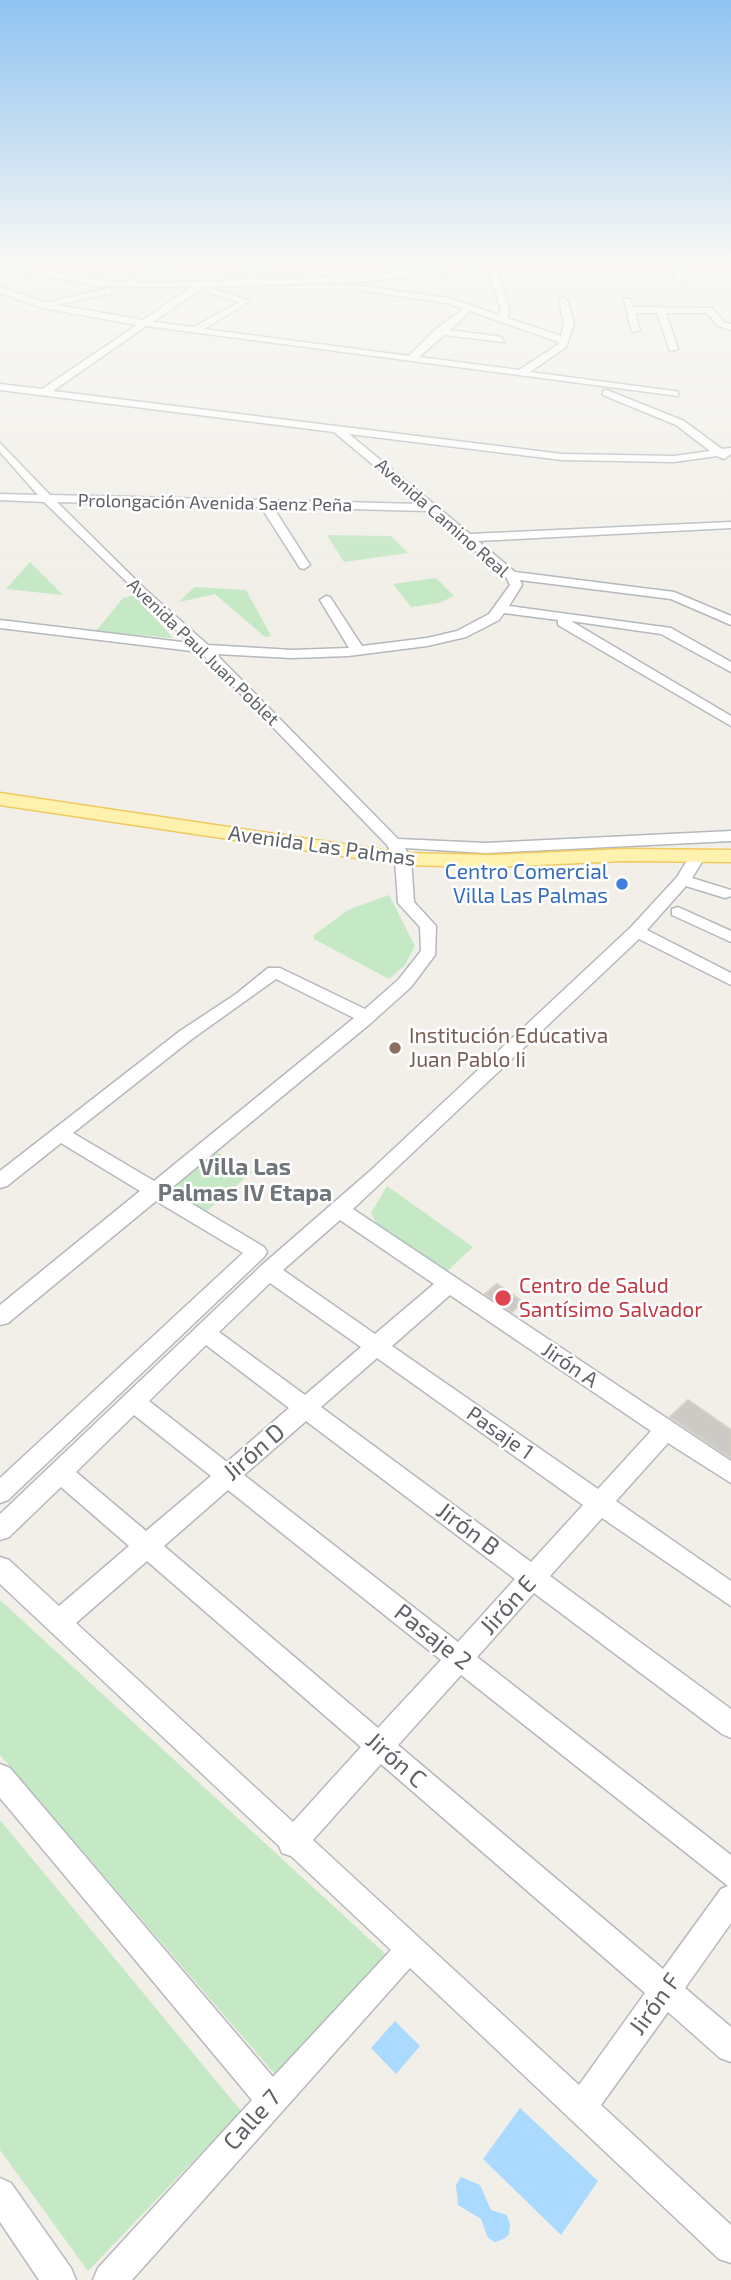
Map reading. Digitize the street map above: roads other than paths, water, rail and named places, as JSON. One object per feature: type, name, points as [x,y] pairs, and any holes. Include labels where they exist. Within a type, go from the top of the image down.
[{"type":"main road","name":"Avenida Las Palmas","points":[[0,799],[492,861],[645,848],[697,857],[731,856]]},
{"type":"street","points":[[43,393],[80,368]]},
{"type":"street","points":[[487,368],[674,394]]},
{"type":"street","points":[[520,373],[526,368]]},
{"type":"street","points":[[583,383],[680,423],[731,458]]},
{"type":"street","points":[[0,387],[583,458],[674,458],[725,452]]},
{"type":"street","name":"Avenida Camino Real","points":[[0,624],[204,649],[292,654],[358,651],[461,634],[481,626],[503,609],[516,585],[511,575],[338,430]]},
{"type":"street","name":"Avenida Paul Juan Poblet","points":[[0,446],[48,499],[141,592],[204,649],[398,851]]},
{"type":"street","name":"Prolongación Avenida Saenz Peña","points":[[0,497],[430,508]]},
{"type":"street","points":[[267,504],[267,509],[304,565]]},
{"type":"street","points":[[466,538],[731,525]]},
{"type":"street","points":[[511,575],[674,596],[731,621]]},
{"type":"street","points":[[326,600],[358,651]]},
{"type":"street","points":[[503,609],[666,631],[731,668]]},
{"type":"street","points":[[556,618],[731,722]]},
{"type":"street","points":[[645,848],[731,836]]},
{"type":"street","points":[[0,1317],[405,983],[429,951],[428,926],[406,903],[398,851]]},
{"type":"street","points":[[0,1530],[269,1271],[340,1210],[638,930],[683,880],[697,857]]},
{"type":"street","points":[[683,880],[729,897]]},
{"type":"street","points":[[678,912],[731,937]]},
{"type":"street","points":[[638,930],[731,980]]},
{"type":"street","points":[[0,1181],[186,1035],[242,998],[274,972],[366,1017]]},
{"type":"street","points":[[0,1493],[257,1252],[60,1134]]},
{"type":"street","name":"Jirón A","points":[[340,1210],[731,1473]]},
{"type":"street","name":"Pasaje 1","points":[[269,1271],[731,1595]]},
{"type":"street","name":"Jirón D","points":[[59,1622],[449,1283]]},
{"type":"street","name":"Jirón B","points":[[205,1333],[731,1725]]},
{"type":"street","name":"Pasaje 2","points":[[134,1402],[731,1872]]},
{"type":"street","name":"Jirón E","points":[[292,1843],[666,1430]]},
{"type":"street","name":"Jirón C","points":[[60,1472],[731,2047]]},
{"type":"street","points":[[0,1568],[292,1843],[731,2246]]},
{"type":"street","points":[[0,1777],[271,2099]]},
{"type":"street","name":"Jirón F","points":[[580,2109],[731,1899]]},
{"type":"street","name":"Calle 7","points":[[110,2280],[271,2099],[398,1962]]},
{"type":"street","points":[[0,2194],[59,2280]]},
{"type":"water","points":[[395,2021],[420,2046],[396,2074],[371,2048]]},
{"type":"water","points":[[520,2108],[598,2181],[561,2235],[483,2159]]},
{"type":"water","points":[[461,2177],[480,2185],[491,2210],[507,2215],[509,2234],[504,2239],[495,2242],[488,2238],[481,2219],[458,2205],[456,2185]]},
{"type":"place","name":"Centro Comercial Villa Las Palmas","points":[[622,884]]},
{"type":"place","name":"Institución Educativa Juan Pablo Ii","points":[[395,1048]]},
{"type":"place","name":"Centro de Salud Santísimo Salvador","points":[[503,1298]]},
{"type":"district","name":"Villa Las Palmas IV Etapa","points":[[245,1180]]}]
